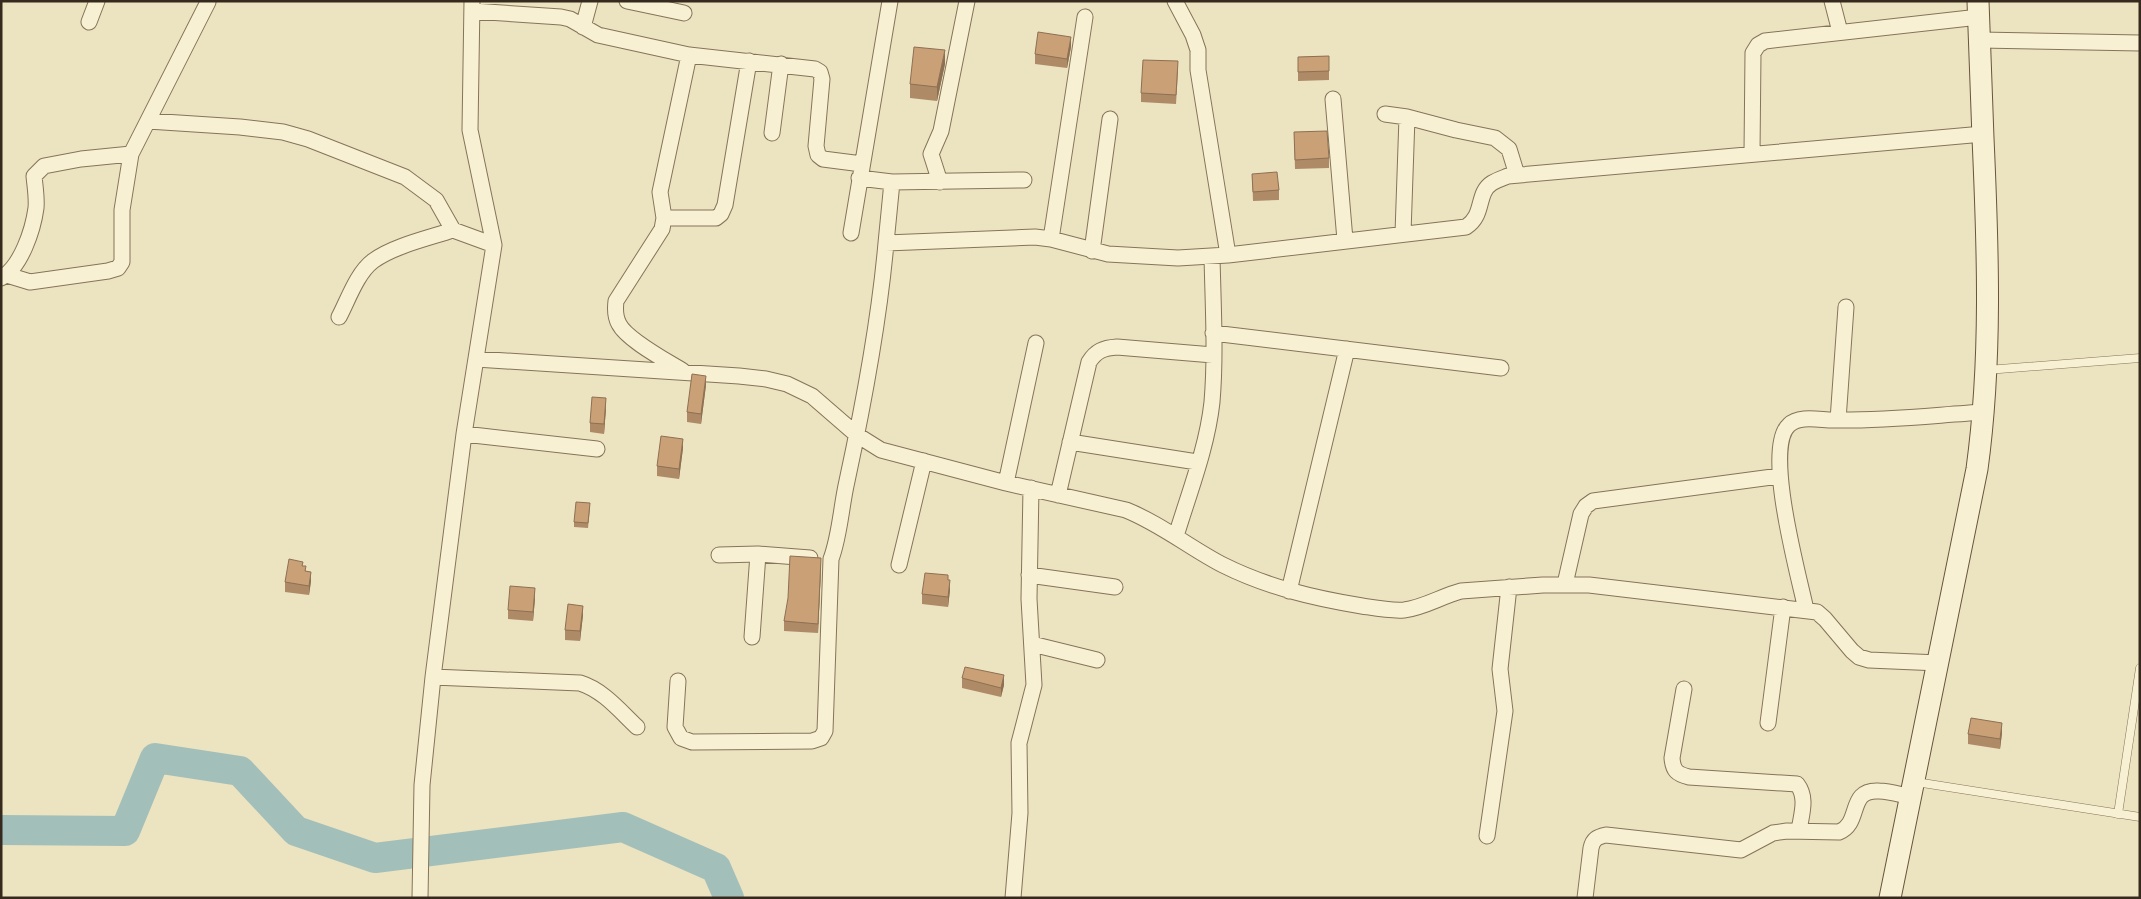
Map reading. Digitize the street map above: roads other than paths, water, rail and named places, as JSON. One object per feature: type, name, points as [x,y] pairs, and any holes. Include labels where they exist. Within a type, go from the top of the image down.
[{"type":"street","points":[[89,22],[97,1]]},
{"type":"street","points":[[583,27],[590,1]]},
{"type":"street","points":[[627,1],[684,13]]},
{"type":"street","points":[[851,233],[890,1]]},
{"type":"street","points":[[940,182],[931,154],[941,130],[967,1]]},
{"type":"street","points":[[1175,1],[1198,50],[1198,70],[1228,256]]},
{"type":"street","points":[[1832,1],[1840,32]]},
{"type":"street","points":[[131,154],[81,159],[44,166],[34,176],[36,206],[32,231],[20,256],[4,276],[30,282],[118,268],[122,262],[122,210],[131,154],[208,2]]},
{"type":"street","points":[[420,894],[422,785],[433,677],[464,434],[494,245],[470,130],[472,6],[570,19],[598,35],[689,55],[816,69],[820,72],[822,78],[816,146],[818,155],[823,159],[892,182],[1024,180]]},
{"type":"street","points":[[1752,153],[1753,53],[1758,45],[1765,41],[1840,32],[1978,9],[1988,263],[1985,412],[1978,469],[1890,898]]},
{"type":"street","points":[[1051,239],[1085,17]]},
{"type":"street","points":[[1980,40],[2140,43]]},
{"type":"street","points":[[684,372],[627,335],[618,324],[615,311],[616,301],[662,229],[664,218],[660,192],[689,55]]},
{"type":"street","points":[[664,218],[716,218],[721,214],[725,205],[749,61]]},
{"type":"street","points":[[772,133],[781,64]]},
{"type":"street","points":[[1333,99],[1345,240]]},
{"type":"street","points":[[1385,114],[1407,117],[1495,138],[1509,149],[1518,175]]},
{"type":"street","points":[[1404,233],[1407,117]]},
{"type":"street","points":[[1092,251],[1110,119]]},
{"type":"street","points":[[148,121],[240,127],[283,132],[308,139],[405,177],[436,200],[453,230]]},
{"type":"street","points":[[886,243],[1022,237],[1051,239],[1108,254],[1178,258],[1228,256],[1345,240],[1466,227],[1474,222],[1478,214],[1484,190],[1492,182],[1508,176],[1983,134]]},
{"type":"street","points":[[678,681],[675,727],[681,738],[692,742],[812,741],[821,738],[826,731],[831,560],[837,544],[840,512],[857,435],[881,304],[892,182]]},
{"type":"street","points":[[339,317],[362,274],[372,262],[387,253],[453,230],[494,245]]},
{"type":"street","points":[[1176,536],[1206,433],[1212,403],[1212,256]]},
{"type":"street","points":[[1838,420],[1846,307]]},
{"type":"street","points":[[1213,333],[1501,368]]},
{"type":"street","points":[[1006,483],[1036,343]]},
{"type":"street","points":[[1058,494],[1089,362],[1095,352],[1117,347],[1213,355]]},
{"type":"street","points":[[1289,591],[1347,349]]},
{"type":"street","points":[[476,359],[684,372],[766,379],[787,384],[812,396],[857,435],[881,450],[1006,483],[1126,510],[1145,518],[1223,564],[1289,591],[1336,602],[1404,610],[1461,591],[1565,584],[1589,585],[1817,612],[1859,657],[1869,660],[1939,663]]},
{"type":"street","points":[[1806,610],[1782,501],[1780,476],[1782,433],[1790,424],[1799,419],[1838,420],[1985,412]]},
{"type":"street","points":[[464,434],[597,449]]},
{"type":"street","points":[[1070,442],[1198,462]]},
{"type":"street","points":[[899,565],[924,461]]},
{"type":"street","points":[[1565,584],[1582,514],[1586,506],[1593,501],[1780,476]]},
{"type":"street","points":[[1013,898],[1020,813],[1019,744],[1034,685],[1029,575],[1032,488]]},
{"type":"street","points":[[719,555],[758,554],[831,560]]},
{"type":"street","points":[[752,637],[758,554]]},
{"type":"street","points":[[1029,575],[1115,587]]},
{"type":"street","points":[[1487,836],[1505,711],[1500,669],[1509,587]]},
{"type":"street","points":[[1768,723],[1783,607]]},
{"type":"street","points":[[1032,644],[1097,660]]},
{"type":"street","points":[[433,677],[580,683],[592,687],[600,693],[637,728]]},
{"type":"street","points":[[1684,689],[1672,758],[1673,768],[1678,774],[1689,777],[1797,784],[1802,790],[1804,799],[1799,831]]},
{"type":"street","points":[[1585,898],[1591,848],[1593,840],[1598,836],[1606,835],[1741,850],[1773,833],[1799,831],[1839,832],[1845,830],[1850,825],[1861,796],[1868,792],[1879,790],[1912,789]]},
{"type":"lane","points":[[1987,370],[2140,358]]},
{"type":"lane","points":[[2118,814],[2140,668]]},
{"type":"lane","points":[[1912,789],[2140,817]]},
{"type":"waterway","points":[[1,830],[125,831],[155,758],[240,771],[296,831],[375,858],[623,827],[716,868],[729,898]]}]
